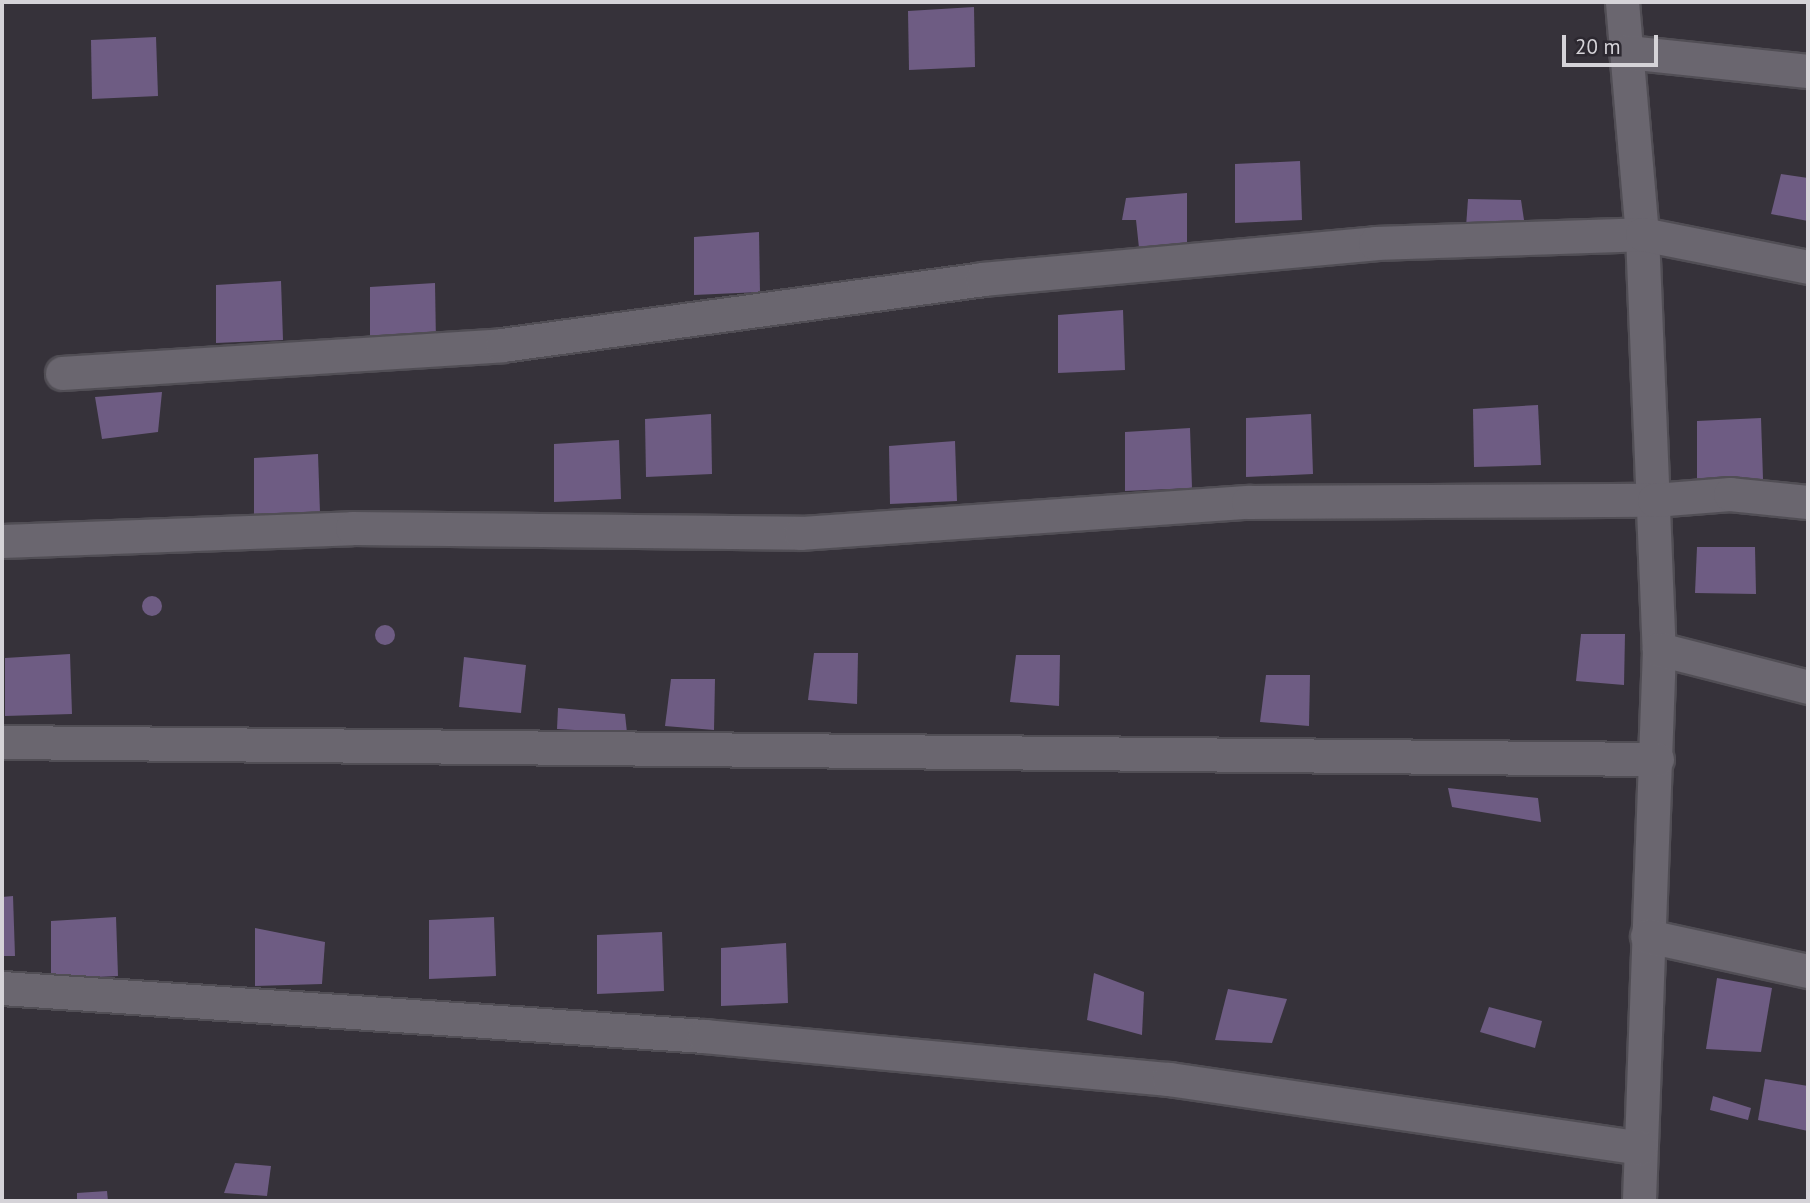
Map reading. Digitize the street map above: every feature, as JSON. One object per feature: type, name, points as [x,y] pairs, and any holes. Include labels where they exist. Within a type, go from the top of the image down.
[{"type":"street","points":[[1622,2],[1642,234],[1659,649],[1639,1201]]},
{"type":"street","points":[[1627,52],[1808,71]]},
{"type":"street","points":[[62,373],[502,345],[1177,258],[1642,234],[1808,267]]},
{"type":"street","points":[[2,541],[352,528],[801,533],[1248,502],[1654,500],[1730,494],[1808,502]]},
{"type":"street","points":[[1659,649],[1808,687]]},
{"type":"street","points":[[2,742],[1657,760]]},
{"type":"street","points":[[1647,936],[1808,971]]},
{"type":"street","points":[[2,988],[704,1036],[1169,1079],[1640,1148]]},
{"type":"building","points":[[974,7],[975,67],[909,70],[908,11]]},
{"type":"building","points":[[156,37],[158,96],[92,99],[91,40]]},
{"type":"building","points":[[1300,161],[1302,220],[1235,223],[1235,164]]},
{"type":"building","points":[[1781,174],[1808,178],[1808,221],[1771,214]]},
{"type":"building","points":[[1187,193],[1187,246],[1139,248],[1136,220],[1122,220],[1126,198]]},
{"type":"building","points":[[1468,199],[1521,200],[1524,220],[1466,227]]},
{"type":"building","points":[[759,232],[760,292],[694,295],[694,237]]},
{"type":"building","points":[[281,281],[283,340],[216,343],[216,285]]},
{"type":"building","points":[[435,283],[436,343],[370,345],[370,287]]},
{"type":"building","points":[[1123,310],[1125,370],[1058,373],[1058,315]]},
{"type":"building","points":[[162,392],[158,432],[102,439],[95,397]]},
{"type":"building","points":[[1538,405],[1541,465],[1474,467],[1473,409]]},
{"type":"building","points":[[711,414],[712,474],[646,477],[645,419]]},
{"type":"building","points":[[1311,414],[1313,474],[1246,477],[1246,418]]},
{"type":"building","points":[[1761,418],[1763,479],[1697,482],[1697,421]]},
{"type":"building","points":[[1190,428],[1192,488],[1125,491],[1125,432]]},
{"type":"building","points":[[619,440],[621,499],[554,502],[554,444]]},
{"type":"building","points":[[955,441],[957,501],[890,504],[889,446]]},
{"type":"building","points":[[318,454],[320,513],[254,516],[254,458]]},
{"type":"building","points":[[1697,547],[1755,547],[1756,594],[1695,593]]},
{"type":"building","points":[[152,596],[159,599],[162,606],[159,613],[152,616],[145,613],[142,606],[145,599]]},
{"type":"building","points":[[385,625],[392,628],[395,635],[392,642],[385,645],[378,642],[375,635],[378,628]]},
{"type":"building","points":[[1581,634],[1625,634],[1624,685],[1576,681]]},
{"type":"building","points":[[814,653],[858,653],[857,704],[808,700]]},
{"type":"building","points":[[70,654],[72,714],[5,716],[5,658]]},
{"type":"building","points":[[1016,655],[1060,655],[1059,706],[1010,702]]},
{"type":"building","points":[[464,657],[526,665],[521,713],[459,707]]},
{"type":"building","points":[[1266,675],[1310,675],[1309,726],[1260,722]]},
{"type":"building","points":[[671,679],[715,679],[714,730],[665,726]]},
{"type":"building","points":[[558,708],[625,714],[627,733],[557,729]]},
{"type":"building","points":[[1448,788],[1538,798],[1541,822],[1452,807]]},
{"type":"building","points":[[13,896],[15,956],[2,956],[2,897]]},
{"type":"building","points":[[116,917],[118,976],[51,979],[51,921]]},
{"type":"building","points":[[494,917],[496,976],[429,979],[429,920]]},
{"type":"building","points":[[255,928],[325,942],[322,984],[255,986]]},
{"type":"building","points":[[662,932],[664,991],[597,994],[597,935]]},
{"type":"building","points":[[786,943],[788,1003],[721,1006],[721,948]]},
{"type":"building","points":[[1094,973],[1144,992],[1142,1035],[1087,1020]]},
{"type":"building","points":[[1717,978],[1772,988],[1761,1052],[1706,1049]]},
{"type":"building","points":[[1228,989],[1287,999],[1272,1043],[1215,1040]]},
{"type":"building","points":[[1489,1007],[1542,1021],[1535,1048],[1480,1032]]},
{"type":"building","points":[[1765,1079],[1808,1086],[1808,1131],[1758,1120]]},
{"type":"building","points":[[1713,1096],[1751,1108],[1748,1120],[1710,1110]]},
{"type":"building","points":[[235,1163],[271,1166],[267,1196],[224,1193]]},
{"type":"building","points":[[107,1191],[108,1201],[77,1201],[77,1193]]}]
